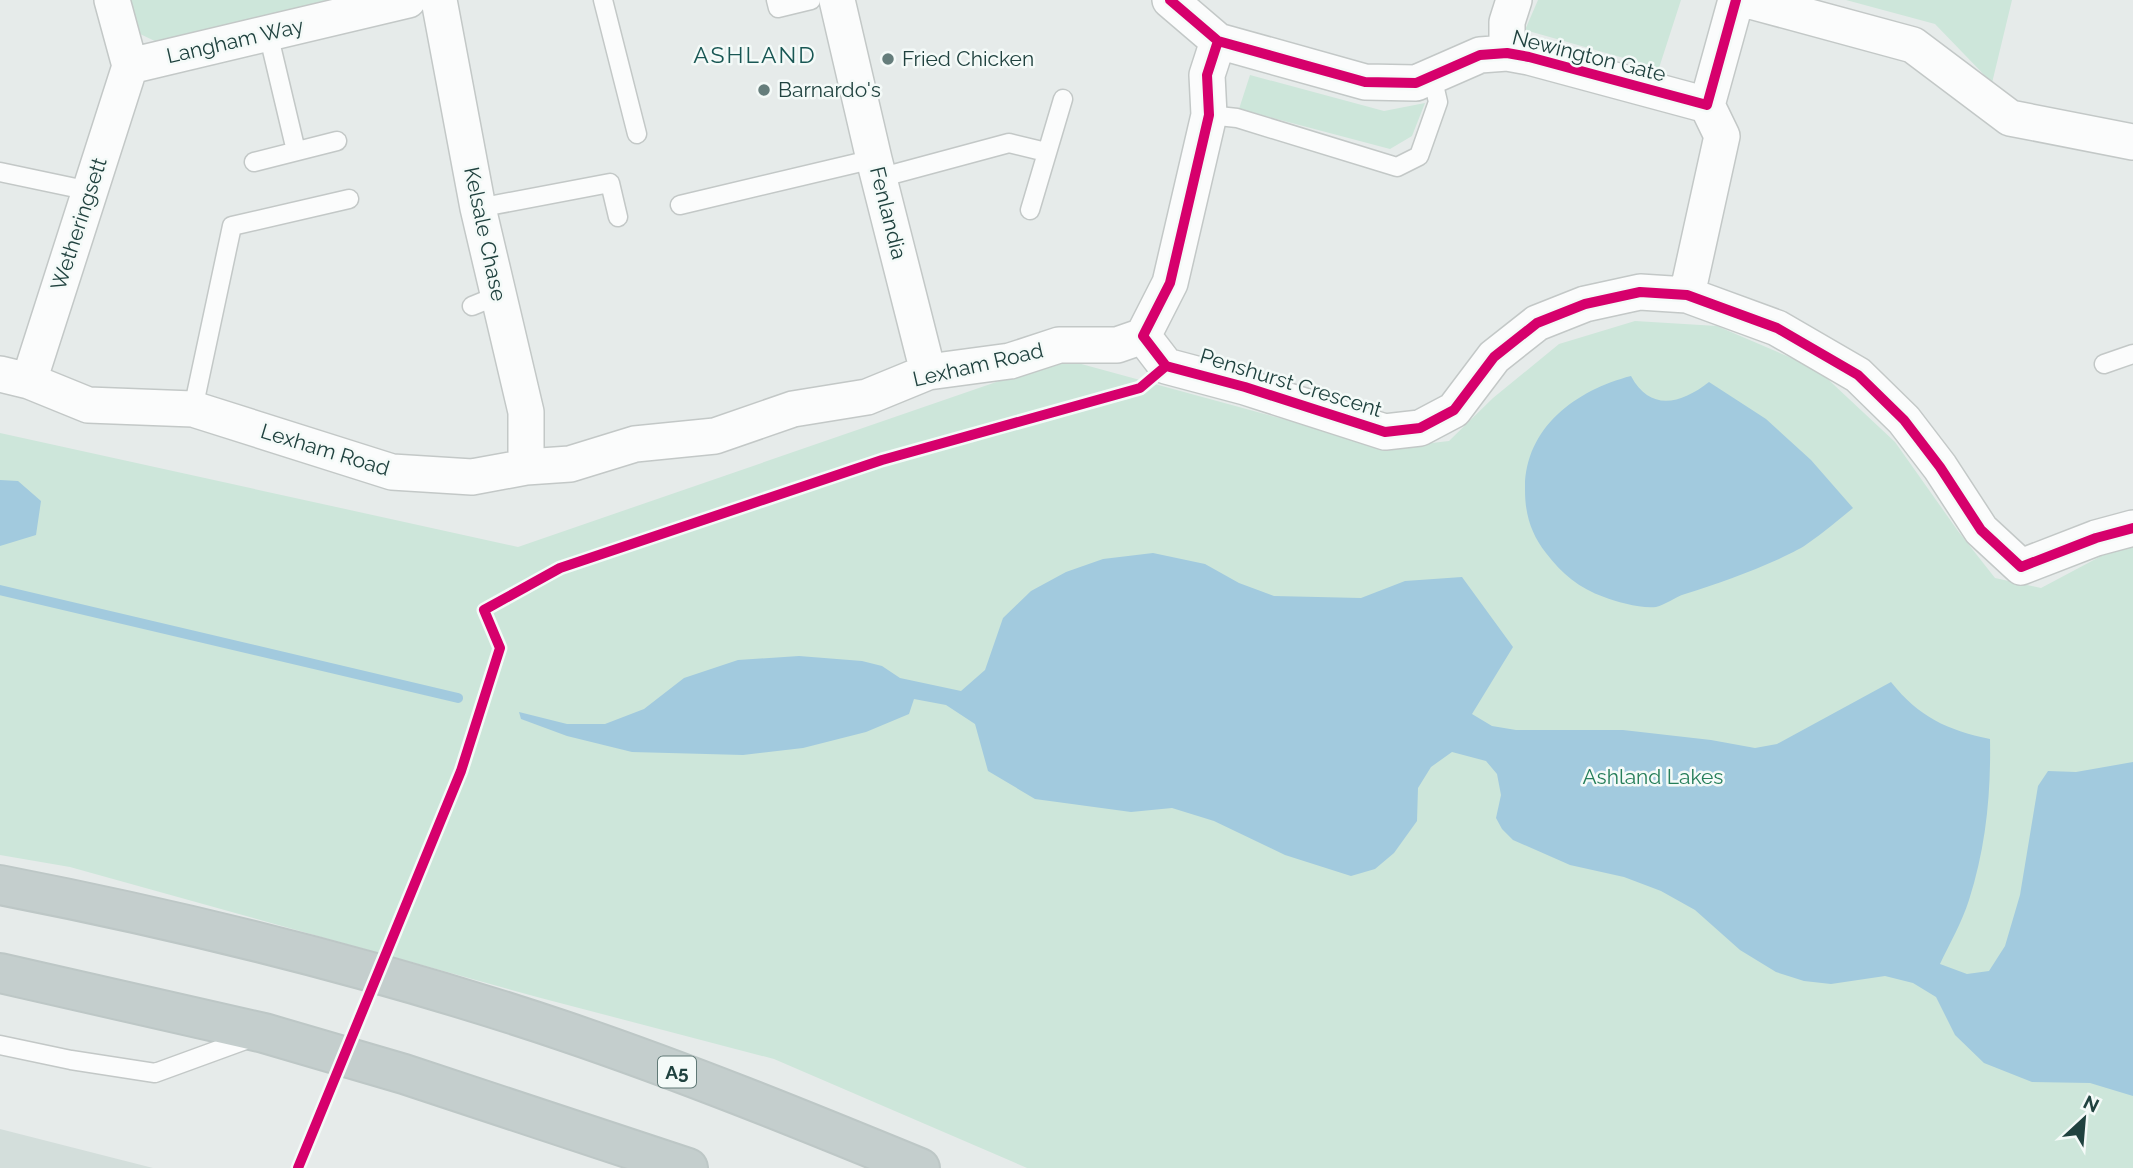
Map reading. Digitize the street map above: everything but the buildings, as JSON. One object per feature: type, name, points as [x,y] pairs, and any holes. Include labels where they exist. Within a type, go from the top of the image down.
[{"type":"highway","name":"A5","points":[[0,885],[108,906],[429,988],[565,1031],[777,1109],[920,1168]]},
{"type":"highway","points":[[0,973],[272,1035],[404,1074],[688,1168]]},
{"type":"street","points":[[112,0],[130,66]]},
{"type":"street","name":"Langham Way","points":[[130,66],[408,0]]},
{"type":"street","name":"Kelsale Chase","points":[[439,0],[478,208],[485,300],[526,412],[527,467]]},
{"type":"street","name":"Fenlandia","points":[[837,0],[928,372]]},
{"type":"street","name":"Newington Gate","points":[[1170,0],[1218,41],[1365,82],[1416,83],[1480,55],[1507,53],[1707,105]]},
{"type":"street","points":[[1507,53],[1507,22],[1514,0]]},
{"type":"street","points":[[1687,295],[1722,136],[1707,105],[1736,0]]},
{"type":"street","points":[[1747,0],[1913,45],[2010,118],[2133,142]]},
{"type":"street","points":[[1143,336],[1170,283],[1209,115],[1207,75],[1218,41]]},
{"type":"street","name":"Wetheringsett","points":[[15,378],[90,191],[130,66]]},
{"type":"street","name":"Penshurst Crescent","points":[[1143,336],[1166,366],[1245,387],[1385,432],[1420,428],[1454,410],[1494,357],[1537,323],[1585,304],[1640,292],[1687,295],[1777,328],[1858,375],[1904,420],[1940,467],[1981,530],[2021,566],[2096,538],[2133,528]]},
{"type":"street","name":"Lexham Road","points":[[15,378],[88,405],[193,409],[392,472],[472,477],[527,467],[570,464],[635,444],[715,436],[793,409],[867,397],[928,372],[1010,361],[1059,345],[1117,345],[1143,336]]},
{"type":"lane","points":[[603,0],[637,134]]},
{"type":"lane","points":[[776,0],[778,8],[811,0]]},
{"type":"lane","points":[[268,33],[296,151]]},
{"type":"lane","points":[[1209,115],[1237,118],[1397,167],[1419,156],[1438,102],[1432,76]]},
{"type":"lane","points":[[1030,210],[1063,99]]},
{"type":"lane","points":[[254,162],[337,141]]},
{"type":"lane","points":[[680,205],[1009,143],[1046,152]]},
{"type":"lane","points":[[0,172],[90,191]]},
{"type":"lane","points":[[478,208],[610,183],[618,217]]},
{"type":"lane","points":[[193,409],[232,226],[349,199]]},
{"type":"lane","points":[[2104,364],[2133,355]]},
{"type":"lane","points":[[0,1045],[71,1060],[155,1073],[272,1035]]},
{"type":"shaded area","points":[[0,1129],[153,1168],[0,1168]]},
{"type":"green space","points":[[130,0],[341,0],[159,43],[138,33]]},
{"type":"green space","points":[[1538,0],[1681,0],[1659,68],[1525,30]]},
{"type":"green space","points":[[1846,0],[2012,0],[1992,83],[1935,24]]},
{"type":"green space","points":[[1250,75],[1384,111],[1425,103],[1412,136],[1390,149],[1239,109]]},
{"type":"green space","name":"Ashland Lakes","points":[[1635,321],[1717,326],[1817,369],[1895,442],[1995,578],[2041,588],[2105,554],[2133,547],[2133,1168],[1027,1168],[774,1059],[537,997],[70,867],[0,855],[0,433],[518,547],[1063,359],[1389,448],[1449,441],[1493,398],[1559,344]]},
{"type":"water","points":[[1631,376],[1647,395],[1667,401],[1688,395],[1709,382],[1766,419],[1811,460],[1853,508],[1797,550],[1756,569],[1681,595],[1659,606],[1630,605],[1587,589],[1558,567],[1536,539],[1526,507],[1527,468],[1533,448],[1557,415],[1591,391]]},
{"type":"water","points":[[0,480],[18,481],[41,501],[36,535],[0,546]]},
{"type":"water","points":[[1153,553],[1205,564],[1239,583],[1274,596],[1361,598],[1405,581],[1462,577],[1513,647],[1472,714],[1492,726],[1516,730],[1623,730],[1755,748],[1777,744],[1891,682],[1912,704],[1935,720],[1960,731],[1990,739],[1990,780],[1980,860],[1966,908],[1940,964],[1967,974],[1989,971],[2005,946],[2020,895],[2038,786],[2048,771],[2076,772],[2133,762],[2133,1096],[2090,1083],[2032,1082],[1984,1063],[1955,1035],[1936,997],[1913,983],[1885,976],[1831,984],[1804,981],[1776,972],[1740,950],[1695,910],[1661,891],[1624,877],[1570,865],[1513,840],[1496,818],[1501,795],[1497,774],[1486,761],[1452,752],[1431,767],[1418,788],[1417,821],[1394,853],[1375,869],[1351,876],[1285,855],[1214,821],[1172,808],[1131,812],[1035,799],[988,771],[975,724],[946,705],[914,699],[909,714],[866,732],[803,748],[743,755],[632,752],[567,736],[521,719],[519,712],[567,724],[605,724],[644,709],[684,678],[738,660],[799,656],[862,661],[882,666],[900,678],[961,691],[985,670],[1003,618],[1031,591],[1066,572],[1103,559]]},
{"type":"waterway","points":[[0,590],[458,698]]},
{"type":"cycle path","points":[[1170,0],[1218,41],[1365,82],[1416,83],[1480,55],[1507,53],[1707,105],[1736,0]]},
{"type":"cycle path","points":[[1218,41],[1207,75],[1209,115],[1170,283],[1143,336],[1166,366],[1245,387],[1385,432],[1420,428],[1454,410],[1494,357],[1537,323],[1585,304],[1640,292],[1687,295],[1777,328],[1858,375],[1904,420],[1940,467],[1981,530],[2021,567],[2096,538],[2133,528]]},
{"type":"cycle path","points":[[298,1168],[461,771],[500,648],[484,610],[560,568],[882,460],[1140,388],[1166,366]]},
{"type":"place","name":"Fried Chicken","points":[[888,59]]},
{"type":"place","name":"Barnardo's","points":[[764,90]]},
{"type":"district","name":"ASHLAND","points":[[755,55]]}]
